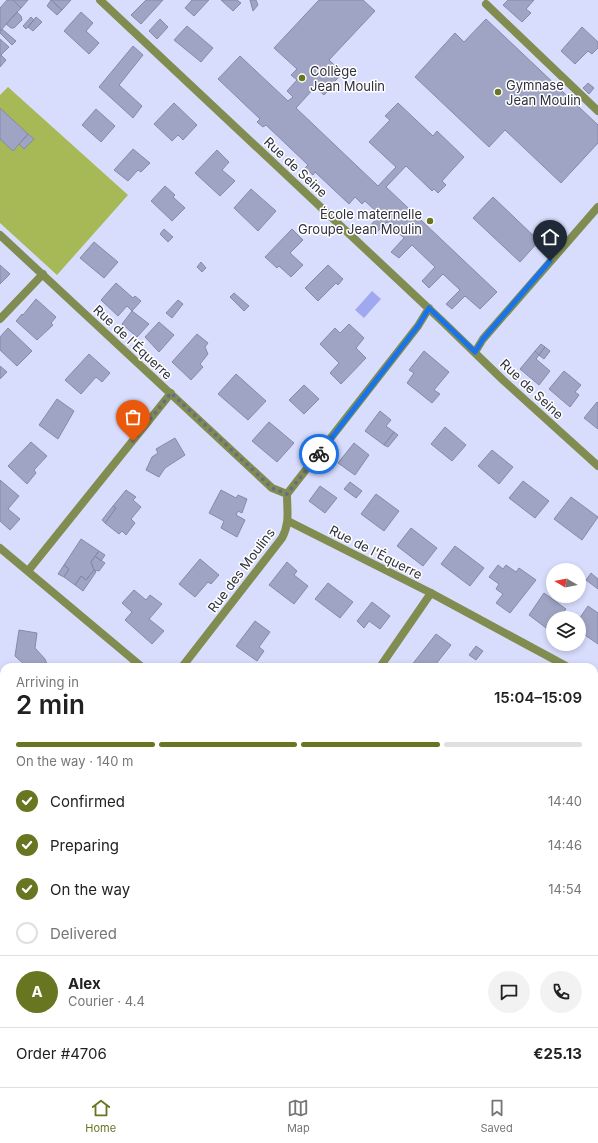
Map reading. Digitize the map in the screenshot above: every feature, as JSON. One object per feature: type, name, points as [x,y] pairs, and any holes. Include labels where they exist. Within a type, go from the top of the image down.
[{"type":"street","name":"Rue de Seine","points":[[100,0],[429,308],[503,380],[598,466]]},
{"type":"street","points":[[486,4],[598,111]]},
{"type":"street","points":[[475,352],[483,339],[598,207]]},
{"type":"street","name":"Rue de l'Équerre","points":[[0,235],[272,488],[287,494]]},
{"type":"street","points":[[0,319],[43,274]]},
{"type":"street","points":[[287,494],[418,326],[429,308]]},
{"type":"street","points":[[28,571],[171,393]]},
{"type":"street","name":"Rue des Moulins","points":[[185,663],[282,538],[287,529],[288,521],[287,494]]},
{"type":"street","name":"Rue de l'Équerre","points":[[288,521],[431,593],[561,663]]},
{"type":"street","points":[[0,548],[137,663]]},
{"type":"street","name":"Rue de l'Équerre","points":[[383,663],[431,593]]},
{"type":"green space","points":[[8,87],[128,195],[57,275],[0,223],[0,95]]},
{"type":"water","points":[[372,291],[381,299],[364,318],[355,310]]},
{"type":"building","points":[[7,0],[13,0],[21,8],[0,31],[0,8]]},
{"type":"building","points":[[13,0],[28,0],[21,8]]},
{"type":"building","points":[[51,0],[62,10],[57,15],[47,6]]},
{"type":"building","points":[[51,0],[71,0],[62,10]]},
{"type":"building","points":[[146,0],[163,0],[141,24],[131,15]]},
{"type":"building","points":[[192,0],[209,0],[194,16],[185,8]]},
{"type":"building","points":[[221,0],[237,0],[241,3],[233,11]]},
{"type":"building","points":[[250,0],[256,0],[258,5],[253,11]]},
{"type":"building","points":[[319,0],[363,0],[375,11],[329,60],[343,73],[326,90],[327,92],[324,95],[315,87],[296,108],[378,186],[396,167],[369,142],[390,120],[385,116],[398,103],[433,136],[437,131],[464,157],[442,181],[446,185],[438,193],[434,189],[432,191],[406,166],[386,187],[497,292],[480,309],[465,296],[452,309],[446,304],[460,290],[443,274],[429,288],[422,281],[435,267],[412,245],[399,258],[391,252],[404,238],[387,222],[374,235],[367,229],[380,215],[365,201],[362,204],[355,197],[349,204],[315,172],[313,175],[305,168],[308,165],[266,125],[263,127],[257,122],[260,119],[218,79],[240,56],[288,101],[293,97],[287,91],[297,80],[291,75],[297,69],[274,48]]},
{"type":"building","points":[[508,0],[534,0],[526,9],[531,13],[522,22],[503,5]]},
{"type":"building","points":[[17,12],[21,16],[22,20],[14,28],[11,28],[6,24]]},
{"type":"building","points":[[81,12],[93,23],[86,31],[99,43],[89,54],[64,31]]},
{"type":"building","points":[[31,17],[34,20],[26,29],[23,26]]},
{"type":"building","points":[[36,17],[42,22],[33,31],[28,27]]},
{"type":"building","points":[[160,19],[168,27],[157,39],[149,31]]},
{"type":"building","name":"Gymnase Jean Moulin","points":[[486,19],[598,125],[598,143],[561,183],[505,130],[489,147],[415,77],[455,33],[464,42]]},
{"type":"building","points":[[187,26],[213,48],[201,62],[174,40]]},
{"type":"building","points":[[582,27],[598,42],[598,48],[592,54],[588,51],[575,64],[561,51]]},
{"type":"building","points":[[2,29],[16,41],[12,45],[0,33]]},
{"type":"building","points":[[0,39],[9,47],[1,55],[6,60],[0,67]]},
{"type":"building","points":[[133,46],[143,55],[119,85],[142,106],[133,118],[99,87]]},
{"type":"building","points":[[588,83],[594,88],[589,94],[583,88]]},
{"type":"building","points":[[174,103],[197,125],[183,140],[178,135],[172,141],[154,124]]},
{"type":"building","points":[[0,108],[28,134],[13,151],[0,139]]},
{"type":"building","points":[[96,109],[115,126],[101,142],[82,125]]},
{"type":"building","points":[[28,134],[34,139],[24,149],[19,144]]},
{"type":"building","points":[[133,149],[150,163],[141,172],[138,170],[128,181],[114,170]]},
{"type":"building","points":[[217,150],[229,162],[222,170],[235,181],[220,196],[195,173]]},
{"type":"building","points":[[165,186],[175,195],[173,197],[185,208],[172,221],[151,201]]},
{"type":"building","points":[[251,189],[276,211],[258,231],[234,208]]},
{"type":"building","points":[[493,197],[539,241],[520,262],[473,218]]},
{"type":"building","points":[[164,229],[173,237],[168,242],[160,234]]},
{"type":"building","points":[[292,229],[303,240],[290,253],[303,265],[291,277],[279,266],[277,268],[265,257]]},
{"type":"building","points":[[94,242],[118,262],[104,278],[80,258]]},
{"type":"building","points":[[201,262],[206,268],[202,272],[197,267]]},
{"type":"building","points":[[0,265],[10,274],[0,284]]},
{"type":"building","points":[[328,265],[343,279],[338,285],[336,283],[318,301],[305,288]]},
{"type":"building","points":[[116,283],[133,298],[135,296],[141,301],[132,311],[127,306],[118,316],[101,300]]},
{"type":"building","points":[[234,293],[249,306],[244,311],[230,297]]},
{"type":"building","points":[[36,299],[56,317],[51,323],[53,325],[37,340],[16,321]]},
{"type":"building","points":[[178,300],[183,304],[172,318],[166,313]]},
{"type":"building","points":[[132,311],[149,324],[137,337],[122,324]]},
{"type":"building","points":[[159,322],[174,335],[159,352],[145,337]]},
{"type":"building","points":[[349,324],[364,338],[356,348],[366,358],[341,384],[330,373],[339,363],[320,344],[335,328],[340,333]]},
{"type":"building","points":[[8,328],[32,351],[17,366],[0,350],[0,337]]},
{"type":"building","points":[[197,334],[208,343],[205,347],[208,354],[200,364],[203,367],[191,380],[172,362]]},
{"type":"building","points":[[541,344],[545,347],[539,355],[535,351]]},
{"type":"building","points":[[545,347],[550,351],[544,359],[539,355]]},
{"type":"building","points":[[424,351],[449,372],[434,390],[440,394],[432,403],[407,383],[414,373],[409,370]]},
{"type":"building","points":[[535,351],[539,355],[536,359],[550,371],[539,385],[520,369]]},
{"type":"building","points":[[89,354],[110,373],[102,382],[96,377],[81,394],[65,380]]},
{"type":"building","points":[[0,366],[7,372],[0,379]]},
{"type":"building","points":[[564,371],[581,385],[575,392],[579,395],[570,407],[549,389]]},
{"type":"building","points":[[236,374],[266,401],[248,420],[218,394]]},
{"type":"building","points":[[304,385],[319,399],[304,414],[289,400]]},
{"type":"building","points":[[57,399],[74,411],[58,439],[39,425]]},
{"type":"building","points":[[597,402],[598,403],[598,429],[584,418]]},
{"type":"building","points":[[380,411],[391,420],[386,426],[394,432],[384,445],[365,431]]},
{"type":"building","points":[[269,422],[294,443],[277,462],[252,441]]},
{"type":"building","points":[[445,427],[466,445],[452,461],[431,444]]},
{"type":"building","points":[[394,432],[398,435],[388,447],[384,445]]},
{"type":"building","points":[[175,438],[185,455],[165,468],[159,477],[146,470],[152,457],[158,453],[156,449]]},
{"type":"building","points":[[31,442],[47,456],[34,470],[36,473],[27,484],[8,466]]},
{"type":"building","points":[[354,443],[369,455],[355,475],[338,463]]},
{"type":"building","points":[[492,450],[513,467],[499,484],[478,466]]},
{"type":"building","points":[[0,480],[19,496],[8,509],[20,519],[10,530],[0,521]]},
{"type":"building","points":[[523,481],[549,501],[535,518],[509,498]]},
{"type":"building","points":[[350,482],[362,491],[356,498],[344,489]]},
{"type":"building","points":[[320,486],[337,498],[325,513],[309,501]]},
{"type":"building","points":[[126,490],[136,497],[133,500],[141,507],[131,519],[135,523],[126,535],[122,531],[119,534],[105,523],[116,508],[113,506]]},
{"type":"building","points":[[221,490],[236,498],[238,495],[247,499],[242,513],[238,511],[236,515],[245,520],[237,537],[221,528],[224,521],[209,513]]},
{"type":"building","points":[[376,494],[399,511],[384,531],[361,514]]},
{"type":"building","points":[[571,497],[598,517],[582,540],[554,519]]},
{"type":"building","points":[[113,506],[116,508],[105,523],[102,520]]},
{"type":"building","points":[[411,528],[437,548],[423,566],[397,546]]},
{"type":"building","points":[[81,539],[99,551],[91,562],[94,570],[86,580],[81,576],[75,585],[64,577],[69,569],[64,565]]},
{"type":"building","points":[[455,546],[484,568],[470,586],[441,564]]},
{"type":"building","points":[[99,551],[105,555],[101,561],[95,556]]},
{"type":"building","points":[[95,556],[105,563],[99,571],[94,570],[91,562]]},
{"type":"building","points":[[200,559],[219,575],[211,584],[208,582],[195,597],[179,584]]},
{"type":"building","points":[[287,562],[297,571],[294,575],[308,586],[294,604],[269,585]]},
{"type":"building","points":[[64,565],[69,569],[64,577],[58,574]]},
{"type":"building","points":[[498,565],[503,569],[506,565],[516,572],[519,568],[536,580],[510,613],[496,603],[503,594],[496,589],[499,584],[489,577]]},
{"type":"building","points":[[94,570],[96,572],[83,591],[75,585],[81,576],[86,580]]},
{"type":"building","points":[[591,573],[598,579],[598,589],[586,580]]},
{"type":"building","points":[[328,583],[353,602],[340,618],[315,599]]},
{"type":"building","points":[[134,590],[146,600],[150,595],[162,604],[149,619],[164,631],[152,644],[125,620],[132,612],[122,603]]},
{"type":"building","points":[[544,593],[546,594],[546,603],[558,603],[566,609],[564,611],[546,611],[546,628],[529,615]]},
{"type":"building","points":[[372,602],[390,616],[380,629],[369,621],[364,628],[357,621]]},
{"type":"building","points":[[588,606],[598,613],[598,644],[586,636],[586,611],[585,611]]},
{"type":"building","points":[[255,621],[270,632],[259,647],[264,651],[257,661],[236,646]]},
{"type":"building","points":[[19,630],[37,633],[35,648],[47,663],[23,663],[15,656]]},
{"type":"building","points":[[436,634],[451,645],[437,663],[413,663]]},
{"type":"building","points":[[476,646],[483,651],[476,660],[469,655]]},
{"type":"way so far","points":[[133,441],[171,393],[272,488],[287,494],[319,454]]},
{"type":"place","name":"Collège Jean Moulin","points":[[302,78]]},
{"type":"place","name":"Gymnase Jean Moulin","points":[[498,92]]},
{"type":"place","name":"École maternelle Groupe Jean Moulin","points":[[430,221]]},
{"type":"route","points":[[319,454],[418,326],[429,308],[475,352],[483,339],[550,261]]}]
